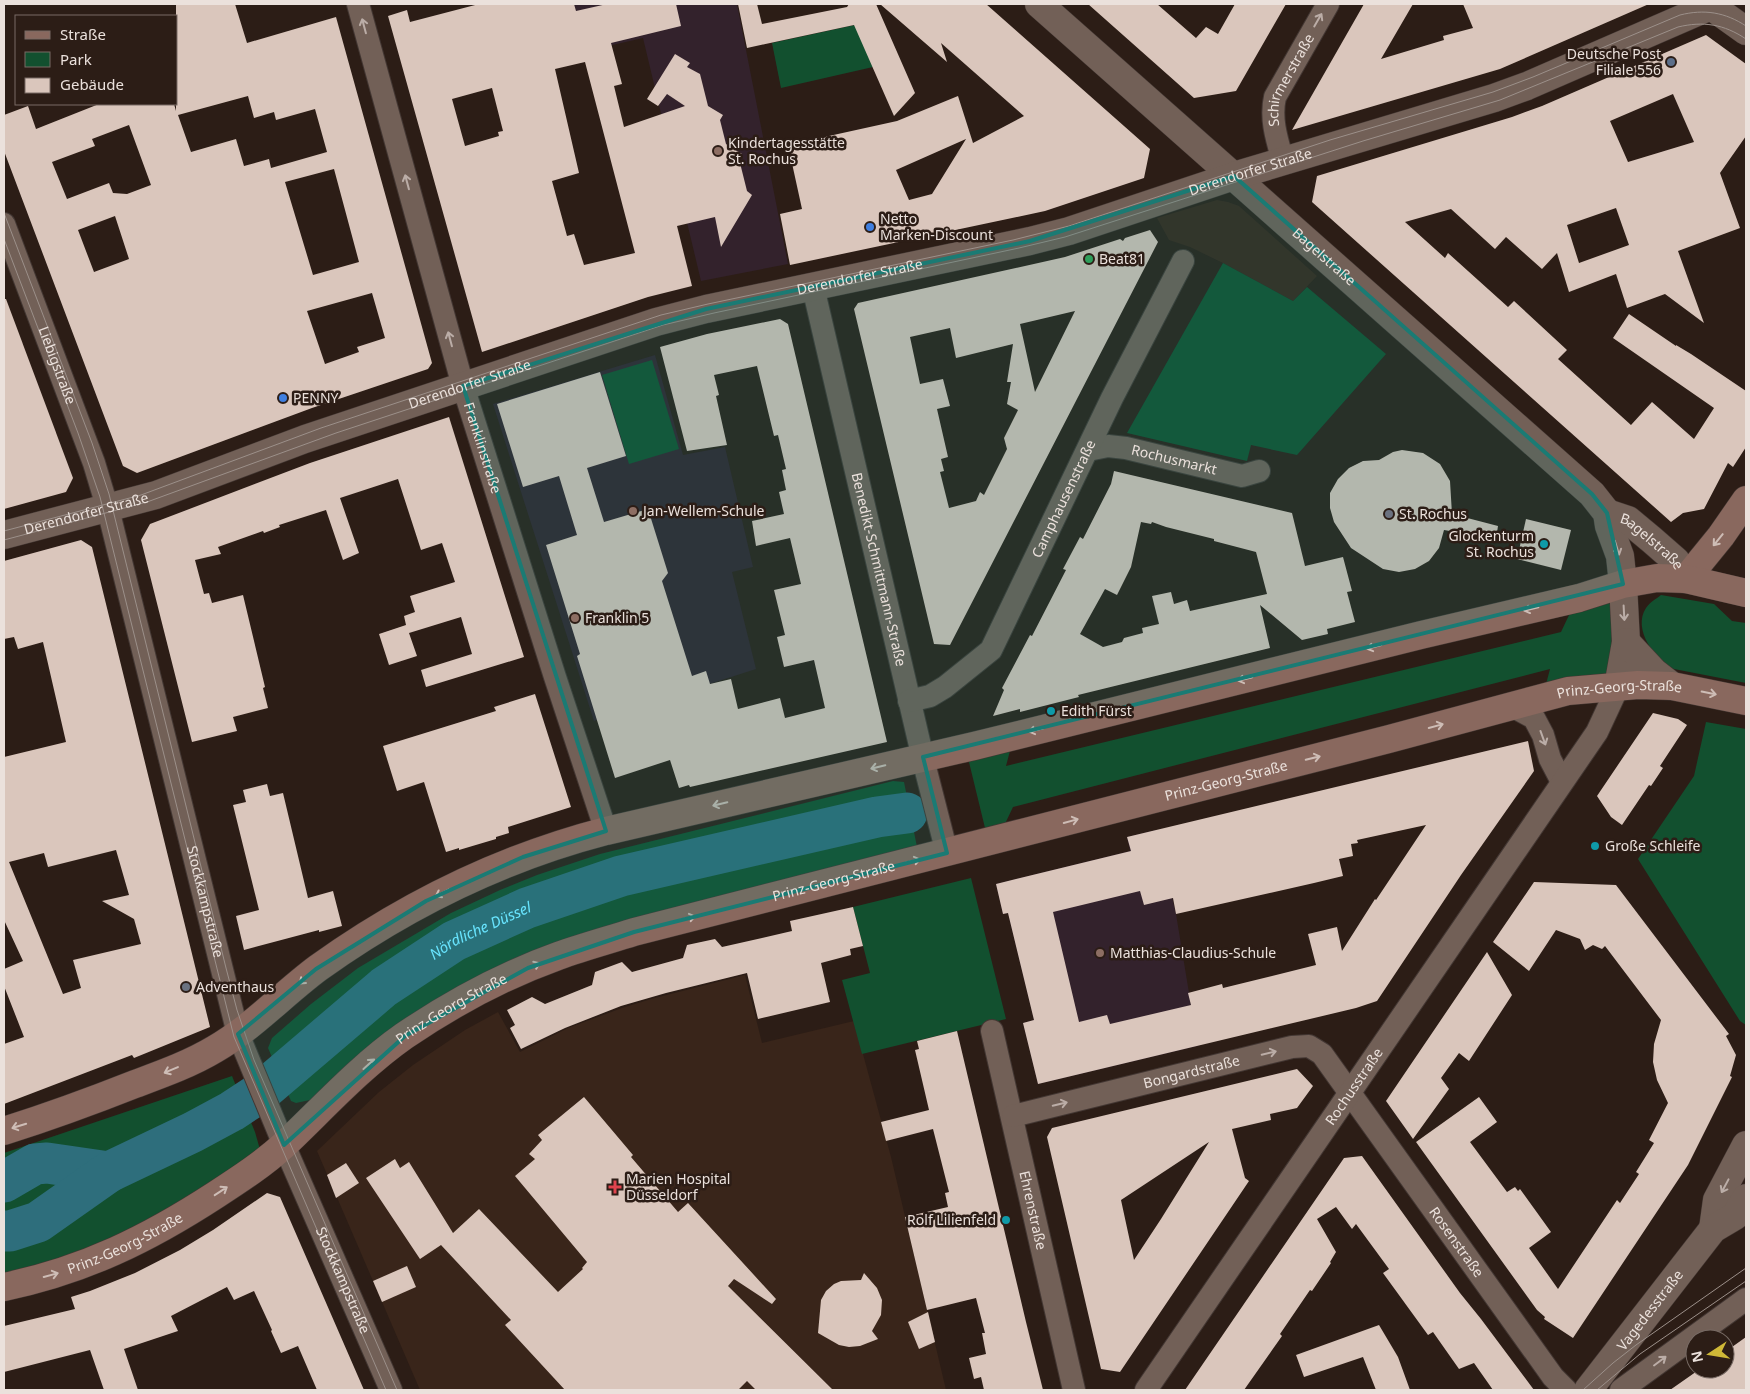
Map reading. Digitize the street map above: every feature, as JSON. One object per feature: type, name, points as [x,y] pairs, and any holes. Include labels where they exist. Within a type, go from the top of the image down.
[{"type":"main road","points":[[1686,579],[1721,536],[1746,500]]},
{"type":"main road","points":[[4,1131],[44,1118],[194,1060],[238,1034],[316,970],[394,918],[486,872],[523,856],[565,842],[606,830],[923,756],[974,746],[1430,632],[1579,598],[1623,584],[1657,578],[1686,579],[1746,593]]},
{"type":"main road","name":"Prinz-Georg-Straße","points":[[4,1287],[89,1263],[124,1248],[181,1218],[249,1172],[284,1145],[362,1070],[405,1036],[459,1003],[528,968],[558,956],[634,932],[1389,739],[1568,691],[1638,685],[1672,686],[1746,701]]},
{"type":"street","name":"Franklinstraße","points":[[358,4],[463,386],[555,677],[606,830]]},
{"type":"street","name":"Bagelstraße","points":[[1039,4],[1592,494],[1607,513],[1609,526],[1620,556],[1623,584]]},
{"type":"street","name":"Schirmerstraße","points":[[1282,161],[1272,109],[1275,97],[1328,4]]},
{"type":"street","name":"Derendorfer Straße","points":[[4,535],[156,494],[305,439],[656,322],[706,309],[1030,241],[1069,231],[1234,176],[1494,98],[1526,86],[1710,5]]},
{"type":"street","points":[[1710,5],[1746,31]]},
{"type":"street","name":"Liebigstraße","points":[[4,224],[94,463],[108,508]]},
{"type":"street","name":"Camphausenstraße","points":[[909,701],[930,696],[992,650],[1112,398],[1183,261]]},
{"type":"street","name":"Benedikt-Schmittmann-Straße","points":[[813,287],[909,701],[947,853]]},
{"type":"street","name":"Rochusmarkt","points":[[1088,450],[1108,446],[1126,448],[1242,476],[1259,470]]},
{"type":"street","name":"Stockkampstraße","points":[[108,508],[238,1034],[284,1145],[391,1390]]},
{"type":"street","name":"Bagelstraße","points":[[1607,513],[1628,520],[1652,540],[1676,561],[1686,579]]},
{"type":"street","name":"Rochusstraße","points":[[1146,1390],[1598,732],[1618,687],[1626,642],[1623,584]]},
{"type":"street","points":[[1626,642],[1654,672],[1672,686]]},
{"type":"street","points":[[1512,706],[1534,718],[1543,735],[1550,760],[1562,782]]},
{"type":"street","name":"Ehrenstraße","points":[[992,1031],[1013,1116],[1074,1390]]},
{"type":"street","name":"Bongardstraße","points":[[1013,1116],[1300,1046],[1309,1046],[1322,1054],[1350,1093]]},
{"type":"street","name":"Rosenstraße","points":[[1350,1093],[1553,1377],[1566,1390]]},
{"type":"street","name":"Vagedesstraße","points":[[1712,1229],[1718,1200],[1746,1146]]},
{"type":"street","name":"Vagedesstraße","points":[[1588,1390],[1712,1229],[1735,1216],[1746,1198]]},
{"type":"street","points":[[1621,1390],[1746,1299]]},
{"type":"highlighted area","points":[[1234,176],[1592,494],[1607,513],[1623,584],[923,757],[947,853],[634,932],[528,968],[405,1036],[284,1145],[238,1034],[316,969],[426,901],[523,857],[606,831],[463,386],[706,309],[1030,241]]},
{"type":"shaded area","name":"Kindertagesstätte St. Rochus","points":[[537,4],[737,4],[788,264],[701,281],[643,38],[582,52],[541,18]]},
{"type":"shaded area","points":[[1217,200],[1239,206],[1317,276],[1293,301],[1223,263],[1190,247],[1169,240],[1157,218]]},
{"type":"shaded area","name":"Jan-Wellem-Schule","points":[[655,355],[683,455],[725,447],[753,567],[732,572],[756,669],[594,721],[493,404]]},
{"type":"shaded area","name":"Matthias-Claudius-Schule","points":[[1156,830],[1176,914],[1191,1005],[1188,1006],[1198,1046],[1038,1084],[1023,1023],[1034,1020],[1008,913],[1003,914],[996,884],[1130,851],[1127,837]]},
{"type":"shaded area","name":"Marien Hospital Düsseldorf","points":[[745,975],[762,1043],[854,1021],[891,1157],[946,1390],[420,1390],[317,1151],[379,1092],[413,1065],[465,1030],[498,1012],[520,1052],[568,1028],[622,1008]]},
{"type":"green space","points":[[855,25],[873,67],[781,88],[772,43]]},
{"type":"green space","points":[[1223,263],[1293,301],[1307,287],[1386,354],[1297,455],[1251,445],[1247,461],[1127,433]]},
{"type":"green space","points":[[652,360],[679,449],[629,464],[602,375]]},
{"type":"green space","points":[[1661,595],[1714,604],[1732,621],[1746,623],[1746,683],[1674,669],[1660,659],[1653,651],[1644,634],[1642,616],[1651,602]]},
{"type":"green space","points":[[1611,597],[1613,653],[1611,674],[1545,688],[1550,669],[1013,807],[1003,828],[986,832],[968,758],[1011,747],[1006,766],[1561,632],[1570,613]]},
{"type":"green space","points":[[1706,722],[1746,729],[1746,1025],[1740,1021],[1638,859],[1694,776]]},
{"type":"green space","points":[[893,781],[904,782],[918,852],[588,935],[319,1098],[296,1103],[291,1101],[268,1048],[272,1038],[311,1004],[358,968],[451,913],[537,875],[600,854]]},
{"type":"green space","points":[[971,878],[1006,1019],[862,1054],[842,980],[870,973],[853,907]]},
{"type":"green space","points":[[232,1076],[255,1132],[261,1153],[134,1233],[4,1277],[4,1153]]},
{"type":"building","points":[[176,4],[235,4],[247,43],[336,17],[432,363],[428,369],[312,408],[137,473],[123,466],[4,151],[4,115],[28,106],[36,129],[96,105],[174,105],[176,111],[176,105],[178,105],[178,15],[176,15]],"holes":[[[248,96],[254,118],[274,112],[276,120],[315,109],[327,152],[271,168],[269,159],[244,166],[236,139],[191,152],[178,115]],[[129,125],[151,185],[127,194],[113,193],[109,183],[67,199],[52,162],[95,146],[92,139]],[[334,169],[359,262],[313,275],[285,182]],[[115,216],[129,259],[94,272],[78,230]],[[372,293],[385,338],[357,347],[359,352],[325,364],[307,311]]]},
{"type":"building","points":[[479,4],[574,4],[576,11],[607,4],[676,4],[681,26],[611,43],[622,84],[614,86],[624,127],[685,106],[667,94],[658,106],[647,99],[675,54],[690,63],[687,67],[700,74],[708,106],[723,115],[720,120],[726,144],[742,154],[739,159],[747,191],[752,195],[721,247],[715,217],[677,226],[692,286],[648,297],[482,352],[388,16],[407,10],[410,22]],"holes":[[[585,62],[635,253],[584,265],[574,234],[567,236],[552,181],[579,173],[555,69]],[[492,88],[503,131],[498,132],[499,136],[465,146],[452,99]]]},
{"type":"building","points":[[738,4],[757,4],[762,24],[847,7],[849,4],[876,4],[915,93],[894,116],[854,25],[747,48]]},
{"type":"building","points":[[880,4],[986,4],[1150,149],[1144,178],[1045,211],[790,265],[780,214],[802,209],[788,145],[897,121],[958,96],[973,143],[1024,116],[941,43],[947,62]],"holes":[[[966,139],[932,194],[909,200],[896,170]]]},
{"type":"building","points":[[1088,4],[1157,4],[1196,38],[1206,27],[1218,34],[1235,4],[1286,4],[1236,91],[1194,98]]},
{"type":"building","points":[[1364,4],[1413,4],[1381,59],[1444,40],[1443,36],[1473,28],[1463,4],[1649,4],[1500,69],[1292,130]]},
{"type":"building","points":[[1706,35],[1746,64],[1746,136],[1720,173],[1740,228],[1678,251],[1704,323],[1665,294],[1627,308],[1616,274],[1569,292],[1557,253],[1542,269],[1506,237],[1495,249],[1451,209],[1405,222],[1445,258],[1448,253],[1508,307],[1514,301],[1567,350],[1558,359],[1631,425],[1652,402],[1694,439],[1714,408],[1613,338],[1629,314],[1746,391],[1746,447],[1733,467],[1728,463],[1704,509],[1683,513],[1671,522],[1312,202],[1317,176],[1512,117],[1542,106]],"holes":[[[1673,94],[1694,142],[1628,162],[1610,121]],[[1616,208],[1629,245],[1579,263],[1567,225]]]},
{"type":"building","points":[[1150,230],[1158,242],[950,645],[934,644],[854,309],[858,303],[1065,257],[1120,239],[1123,241],[1125,238]],"holes":[[[1075,311],[1035,392],[1020,324]],[[950,328],[956,358],[1013,344],[1007,382],[1011,382],[1007,404],[1018,410],[1004,438],[1007,449],[984,495],[980,492],[976,501],[949,508],[940,472],[944,471],[941,459],[948,457],[937,409],[950,406],[943,379],[920,384],[910,337]]]},
{"type":"building","points":[[4,299],[6,299],[73,478],[66,492],[4,509]]},
{"type":"building","points":[[780,319],[788,324],[887,742],[690,787],[689,785],[679,788],[670,760],[615,778],[577,656],[580,654],[546,545],[577,535],[559,476],[523,487],[497,404],[600,372],[626,456],[587,468],[604,522],[648,509],[668,573],[662,581],[692,676],[706,671],[710,684],[731,679],[738,709],[780,698],[785,718],[825,708],[814,660],[784,667],[777,637],[785,635],[774,590],[801,584],[790,538],[756,546],[752,521],[784,514],[779,492],[786,490],[782,470],[786,469],[778,435],[774,436],[757,366],[714,375],[719,395],[716,396],[727,445],[687,451],[660,347],[707,334]]},
{"type":"building","points":[[449,417],[524,657],[426,687],[421,670],[472,654],[461,617],[409,633],[417,656],[389,665],[379,634],[406,625],[404,616],[415,612],[410,596],[455,582],[442,543],[421,550],[398,479],[340,498],[359,553],[343,560],[326,510],[279,525],[280,527],[264,533],[263,531],[218,547],[221,554],[195,560],[204,594],[209,593],[212,603],[243,595],[265,687],[263,688],[268,708],[233,717],[237,731],[192,742],[141,540],[150,524],[310,463]]},
{"type":"building","name":"St. Rochus","points":[[1402,450],[1423,453],[1440,464],[1450,481],[1452,514],[1498,526],[1496,539],[1444,530],[1439,548],[1429,561],[1415,569],[1399,572],[1383,569],[1351,548],[1334,522],[1330,508],[1330,493],[1338,479],[1349,468],[1363,461],[1379,460],[1393,452]]},
{"type":"building","points":[[1114,471],[1292,513],[1305,566],[1343,557],[1352,591],[1347,592],[1355,622],[1327,629],[1328,634],[1302,640],[1260,605],[1270,648],[1078,695],[1079,697],[1020,712],[1020,709],[993,716],[1004,690],[1002,688],[1030,635],[1032,636],[1066,570],[1063,569],[1080,537],[1083,539],[1111,484]],"holes":[[[1141,522],[1151,524],[1152,522],[1256,552],[1267,594],[1190,611],[1187,600],[1174,604],[1171,592],[1152,596],[1159,624],[1142,628],[1143,633],[1124,638],[1122,642],[1103,647],[1080,634],[1105,589],[1117,595],[1131,567]]]},
{"type":"building","name":"Glockenturm St. Rochus","points":[[1526,519],[1571,530],[1561,570],[1517,559]]},
{"type":"building","points":[[81,540],[92,547],[210,1027],[134,1058],[132,1055],[4,1104],[4,1044],[24,1037],[4,986],[4,969],[23,961],[4,920],[4,757],[66,742],[43,642],[18,649],[14,637],[4,639],[4,561]],"holes":[[[116,850],[129,895],[102,901],[134,919],[141,944],[73,960],[81,988],[63,994],[9,862],[44,853],[48,867]]]},
{"type":"building","points":[[535,694],[571,807],[508,827],[509,833],[496,837],[496,839],[446,852],[424,782],[397,791],[383,746],[496,711],[494,707]]},
{"type":"building","points":[[1653,713],[1678,719],[1687,725],[1660,766],[1663,768],[1622,825],[1611,817],[1597,796]]},
{"type":"building","points":[[1528,741],[1534,771],[1461,875],[1377,1001],[1356,1008],[1038,1084],[1023,1023],[1034,1020],[1008,913],[1003,914],[996,884],[1131,851],[1127,837]],"holes":[[[1426,825],[1342,951],[1337,927],[1308,934],[1316,965],[1223,988],[1222,984],[1188,993],[1191,1005],[1110,1024],[1107,1015],[1079,1022],[1053,912],[1140,891],[1144,905],[1173,898],[1176,914],[1314,883],[1343,876],[1339,859],[1353,856],[1351,844],[1358,843],[1357,840]]]},
{"type":"building","points":[[267,784],[270,796],[283,793],[308,898],[333,891],[342,926],[319,932],[319,930],[244,950],[236,916],[259,910],[233,805],[246,802],[243,790]]},
{"type":"building","points":[[1534,882],[1616,885],[1729,1034],[1726,1036],[1736,1055],[1730,1076],[1732,1077],[1688,1165],[1573,1338],[1544,1319],[1545,1317],[1537,1310],[1416,1142],[1479,1097],[1497,1122],[1470,1142],[1507,1192],[1515,1187],[1518,1191],[1520,1189],[1551,1232],[1529,1248],[1558,1289],[1617,1200],[1620,1203],[1639,1174],[1636,1172],[1654,1143],[1649,1140],[1668,1103],[1657,1080],[1653,1062],[1654,1044],[1661,1020],[1605,946],[1602,949],[1593,945],[1585,950],[1580,939],[1556,930],[1529,971],[1493,942]]},
{"type":"building","points":[[853,907],[863,946],[850,949],[851,955],[821,963],[830,1002],[758,1019],[747,973],[621,1006],[565,1028],[521,1049],[510,1028],[515,1025],[507,1010],[532,997],[545,1004],[592,985],[595,972],[622,962],[632,972],[683,958],[687,945],[715,939],[722,947],[762,938],[792,931],[790,921]]},
{"type":"building","points":[[1487,952],[1512,995],[1469,1061],[1459,1053],[1441,1078],[1449,1089],[1413,1139],[1386,1101]]},
{"type":"building","points":[[957,1031],[1043,1390],[984,1390],[981,1377],[974,1379],[969,1358],[986,1354],[982,1333],[985,1333],[976,1298],[927,1310],[905,1217],[948,1207],[945,1193],[949,1192],[933,1129],[886,1141],[881,1122],[929,1110],[915,1050],[919,1049],[917,1041]]},
{"type":"building","points":[[1297,1069],[1313,1086],[1297,1108],[1270,1114],[1271,1120],[1232,1129],[1245,1178],[1249,1181],[1120,1372],[1101,1369],[1047,1137],[1052,1128]],"holes":[[[1209,1142],[1134,1260],[1121,1200]]]},
{"type":"building","points":[[584,1097],[633,1155],[631,1157],[678,1212],[688,1203],[776,1299],[772,1304],[734,1279],[728,1286],[833,1390],[756,1390],[747,1381],[738,1390],[565,1390],[505,1325],[511,1320],[441,1245],[420,1259],[366,1178],[395,1159],[400,1168],[409,1162],[453,1233],[479,1209],[558,1292],[583,1269],[587,1262],[515,1176],[535,1159],[529,1154],[542,1140],[538,1135]]},
{"type":"building","points":[[1362,1156],[1460,1293],[1534,1390],[1493,1390],[1474,1363],[1459,1369],[1433,1332],[1428,1335],[1383,1273],[1389,1269],[1356,1224],[1352,1229],[1336,1207],[1317,1219],[1336,1252],[1331,1263],[1312,1291],[1310,1290],[1280,1334],[1282,1336],[1244,1390],[1185,1390],[1344,1158]]},
{"type":"building","points":[[346,1163],[359,1183],[336,1198],[327,1175]]},
{"type":"building","points":[[267,1193],[280,1197],[364,1390],[317,1390],[298,1346],[281,1353],[254,1291],[234,1300],[227,1287],[171,1316],[178,1331],[124,1349],[138,1390],[104,1390],[90,1350],[4,1372],[4,1326],[75,1309],[71,1297],[135,1273],[180,1250]]},
{"type":"building","points":[[407,1266],[416,1287],[382,1302],[373,1281]]},
{"type":"building","points":[[864,1273],[877,1288],[882,1300],[881,1315],[872,1331],[878,1339],[860,1346],[849,1347],[839,1345],[818,1333],[821,1300],[826,1291],[834,1284],[841,1281],[861,1280]]},
{"type":"building","points":[[928,1312],[935,1342],[919,1349],[908,1322]]},
{"type":"building","points":[[1379,1325],[1398,1357],[1410,1390],[1376,1390],[1363,1357],[1304,1377],[1296,1355]]},
{"type":"building","points":[[1746,1337],[1746,1390],[1670,1390],[1686,1379],[1735,1379],[1735,1345]]},
{"type":"waterway","name":"Nördliche Düssel","points":[[4,1231],[10,1231],[38,1222],[109,1172],[232,1111],[261,1092],[384,987],[454,941],[527,908],[621,876],[877,817],[907,813]]},
{"type":"waterway","name":"Nördliche Düssel","points":[[4,1182],[35,1164],[47,1163],[109,1172]]},
{"type":"tram line","points":[[4,531],[141,495],[321,428],[661,315],[1013,240],[1069,226],[1330,140],[1493,92],[1680,15],[1697,12],[1714,13],[1738,21],[1746,26]]},
{"type":"tram line","points":[[4,540],[147,502],[336,433],[663,325],[1065,237],[1363,141],[1500,100],[1678,27],[1696,24],[1713,25],[1730,30],[1746,39]]},
{"type":"tram line","points":[[4,213],[92,443],[109,494],[237,1010],[254,1060],[397,1390]]},
{"type":"tram line","points":[[4,239],[78,433],[100,497],[234,1037],[386,1390]]},
{"type":"tram line","points":[[1583,1390],[1636,1345],[1746,1268]]},
{"type":"tram line","points":[[1597,1390],[1640,1354],[1746,1281]]},
{"type":"place","name":"Deutsche Post Filiale 556","points":[[1671,62]]},
{"type":"place","name":"Kindertagesstätte St. Rochus","points":[[718,151]]},
{"type":"place","name":"Netto Marken-Discount","points":[[870,227]]},
{"type":"place","name":"Beat81","points":[[1089,259]]},
{"type":"place","name":"PENNY","points":[[283,398]]},
{"type":"place","name":"Jan-Wellem-Schule","points":[[633,511]]},
{"type":"place","name":"St. Rochus","points":[[1389,514]]},
{"type":"place","name":"Glockenturm St. Rochus","points":[[1544,544]]},
{"type":"place","name":"Franklin 5","points":[[575,618]]},
{"type":"place","name":"Edith Fürst","points":[[1051,711]]},
{"type":"place","name":"Große Schleife","points":[[1595,846]]},
{"type":"place","name":"Matthias-Claudius-Schule","points":[[1100,953]]},
{"type":"place","name":"Adventhaus","points":[[186,987]]},
{"type":"place","name":"Marien Hospital Düsseldorf","points":[[615,1187]]},
{"type":"place","name":"Rolf Lilienfeld","points":[[1006,1220]]}]
